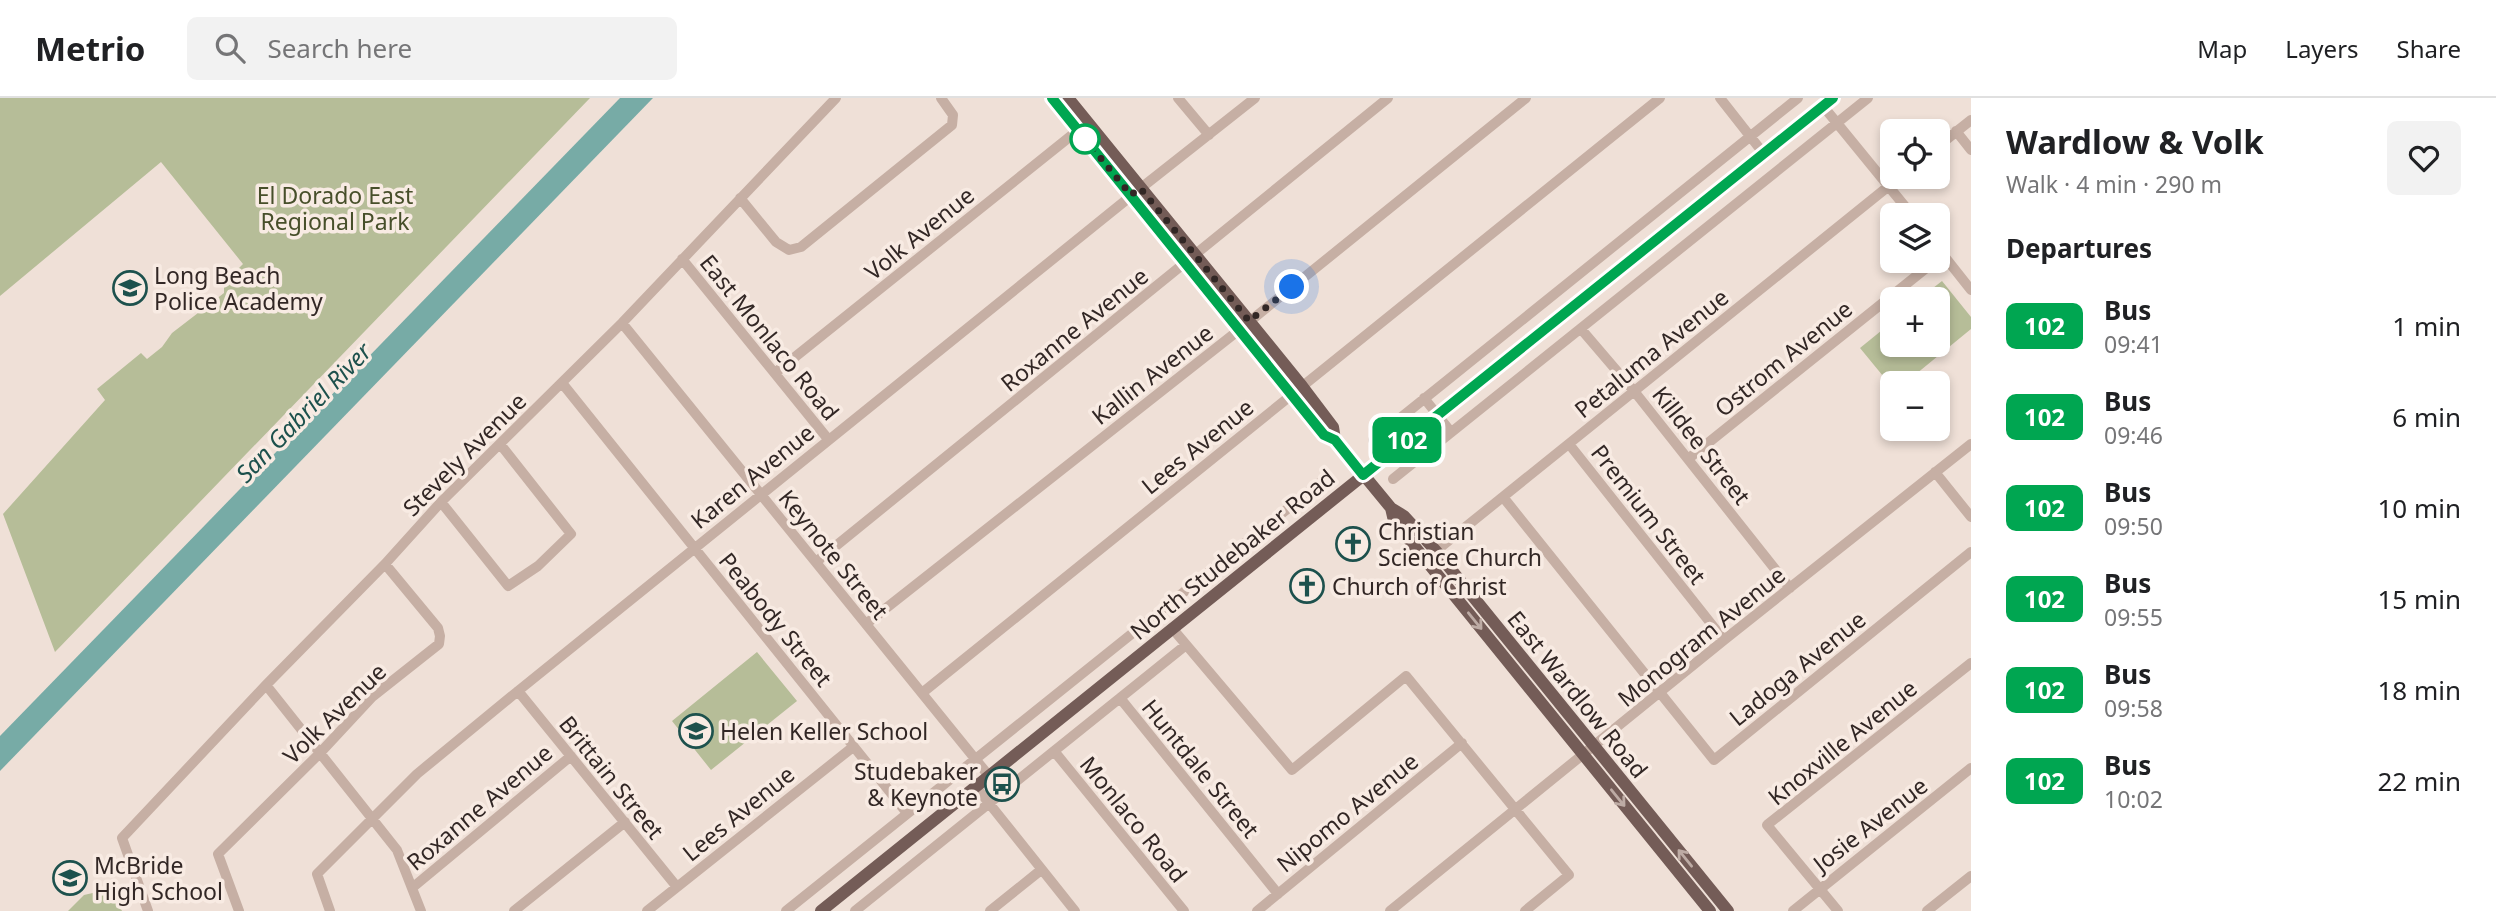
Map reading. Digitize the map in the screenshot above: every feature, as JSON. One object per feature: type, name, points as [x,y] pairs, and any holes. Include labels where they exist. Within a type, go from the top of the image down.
[{"type":"main road","name":"East Wardlow Road","points":[[1052,98],[1083,127],[1297,391],[1334,427],[1335,440],[1391,508],[1404,516],[1431,556],[1589,751],[1710,911]]},
{"type":"main road","name":"East Wardlow Road","points":[[1068,98],[1083,127]]},
{"type":"main road","name":"North Studebaker Road","points":[[821,911],[1828,102]]},
{"type":"main road","name":"East Wardlow Road","points":[[1589,751],[1728,911]]},
{"type":"street","name":"Stevely Avenue","points":[[148,911],[122,838],[442,502],[622,323],[835,98]]},
{"type":"street","points":[[740,198],[775,242],[789,250],[801,247],[952,125],[953,115],[941,98]]},
{"type":"street","points":[[1178,98],[1209,135]]},
{"type":"street","name":"Karen Avenue","points":[[330,911],[317,874],[417,774],[694,547],[1255,98]]},
{"type":"street","name":"Roxanne Avenue","points":[[816,562],[1388,98]]},
{"type":"street","name":"Kallin Avenue","points":[[866,624],[1244,326],[1526,98]]},
{"type":"street","name":"Lees Avenue","points":[[922,693],[1660,98]]},
{"type":"street","points":[[1720,98],[1764,154]]},
{"type":"street","points":[[1373,440],[1798,98]]},
{"type":"street","points":[[1393,479],[1868,98]]},
{"type":"street","points":[[1828,102],[1837,123],[1880,175]]},
{"type":"street","points":[[1950,136],[1971,120]]},
{"type":"street","name":"Volk Avenue","points":[[775,373],[1083,127]]},
{"type":"street","points":[[1956,131],[1971,150]]},
{"type":"street","name":"Petaluma Avenue","points":[[1431,556],[1885,189]]},
{"type":"street","points":[[1891,189],[1902,203]]},
{"type":"street","name":"East Monlaco Road","points":[[682,259],[828,439]]},
{"type":"street","points":[[1950,267],[1971,289]]},
{"type":"street","name":"Ostrom Avenue","points":[[1688,459],[1916,273]]},
{"type":"street","name":"Keynote Street","points":[[622,323],[989,776]]},
{"type":"street","name":"Killdee Street","points":[[1581,329],[1634,391],[1790,588]]},
{"type":"street","name":"Peabody Street","points":[[562,383],[908,813]]},
{"type":"street","points":[[1424,398],[1451,432]]},
{"type":"street","points":[[442,502],[508,586],[538,566],[571,534],[500,444]]},
{"type":"street","name":"Premium Street","points":[[1569,444],[1724,640]]},
{"type":"street","name":"Monogram Avenue","points":[[1390,911],[1971,444]]},
{"type":"street","points":[[1935,472],[1971,517]]},
{"type":"street","name":"North Studebaker Road","points":[[786,911],[1326,478]]},
{"type":"street","points":[[1503,497],[1660,693]]},
{"type":"street","name":"Ladoga Avenue","points":[[1660,693],[1714,760],[1971,552]]},
{"type":"street","name":"Volk Avenue","points":[[239,911],[218,854],[372,697],[439,644],[438,628],[385,564]]},
{"type":"street","points":[[1172,628],[1292,770],[1406,676],[1569,876],[1525,911]]},
{"type":"street","name":"North Studebaker Road","points":[[855,911],[1186,645]]},
{"type":"street","name":"Knoxville Avenue","points":[[1820,888],[1767,825],[1971,663]]},
{"type":"street","points":[[266,685],[397,850],[421,911]]},
{"type":"street","name":"Brittain Street","points":[[518,691],[677,887]]},
{"type":"street","name":"Huntdale Street","points":[[1120,698],[1278,894]]},
{"type":"street","name":"Nipomo Avenue","points":[[1257,911],[1462,743]]},
{"type":"street","name":"Lees Avenue","points":[[647,911],[853,747]]},
{"type":"street","name":"Monlaco Road","points":[[1054,751],[1184,911]]},
{"type":"street","name":"Roxanne Avenue","points":[[412,888],[571,756]]},
{"type":"street","name":"Josie Avenue","points":[[1793,911],[1971,768]]},
{"type":"street","points":[[976,787],[1075,911]]},
{"type":"street","points":[[514,911],[625,822]]},
{"type":"street","points":[[990,911],[1041,870]]},
{"type":"street","points":[[1927,911],[1971,876]]},
{"type":"street","points":[[1820,888],[1838,911]]},
{"type":"green space","name":"El Dorado East Regional Park","points":[[0,98],[590,98],[55,652],[3,514],[105,400],[97,389],[141,353],[147,359],[162,347],[172,333],[224,293],[224,283],[243,264],[161,162],[0,296]]},
{"type":"green space","points":[[1942,281],[1947,287],[1934,287]]},
{"type":"green space","points":[[1950,291],[1971,317],[1971,329],[1950,346]]},
{"type":"green space","points":[[1880,332],[1880,357],[1937,357],[1920,371],[1880,372],[1860,348]]},
{"type":"green space","points":[[757,652],[797,701],[711,770],[672,721]]},
{"type":"green space","points":[[97,892],[112,898],[122,911],[68,911],[84,895]]},
{"type":"water","name":"San Gabriel River","points":[[620,98],[653,98],[0,771],[0,736]]},
{"type":"bus line","name":"102","points":[[1052,98],[1324,435],[1335,440],[1363,475],[1833,98]]},
{"type":"place","name":"Long Beach Police Academy","points":[[130,288]]},
{"type":"place","name":"Christian Science Church","points":[[1353,544]]},
{"type":"place","name":"Church of Christ","points":[[1307,586]]},
{"type":"place","name":"Helen Keller School","points":[[696,731]]},
{"type":"place","name":"Studebaker & Keynote","points":[[1002,784]]},
{"type":"place","name":"McBride High School","points":[[70,878]]},
{"type":"route","points":[[1085,139],[1131,195],[1140,188],[1249,321],[1292,287]]}]
